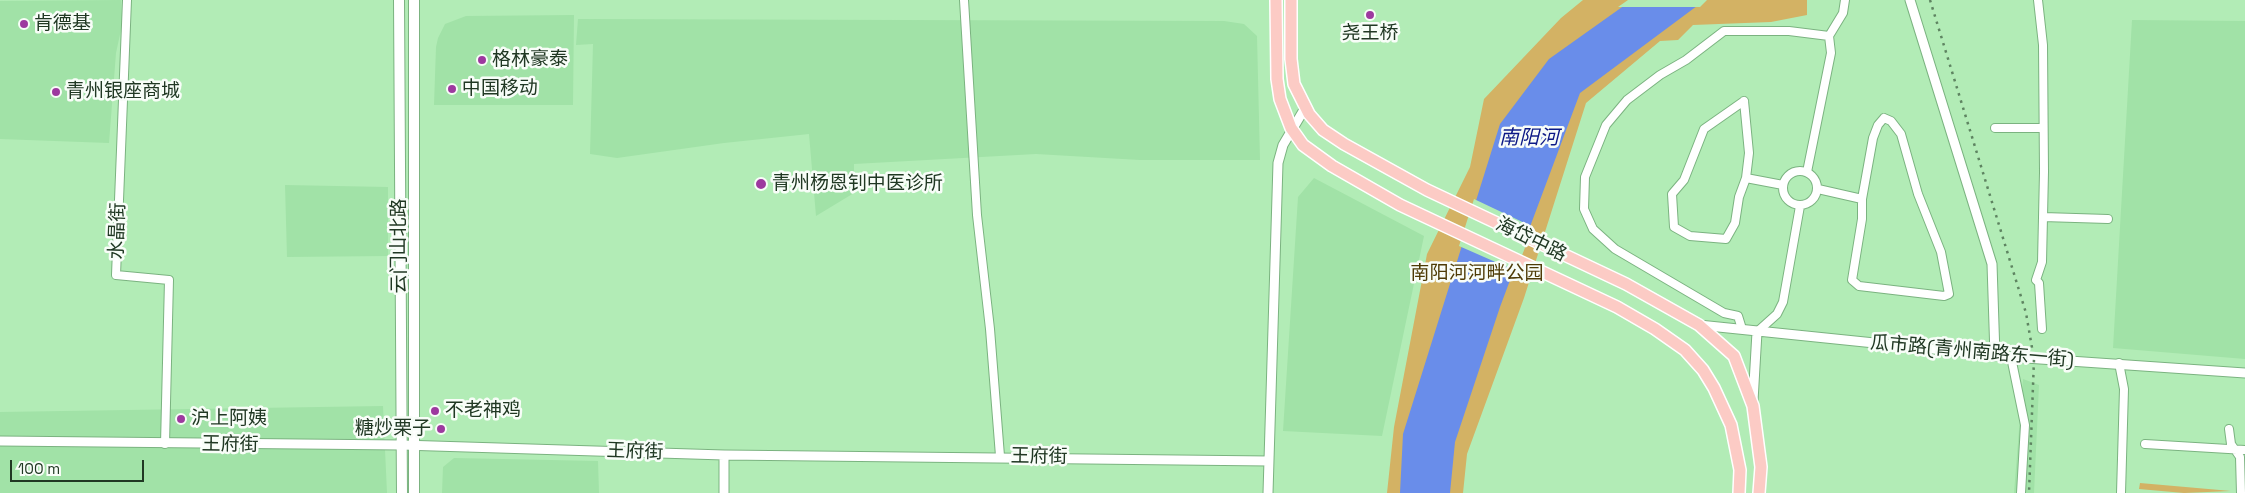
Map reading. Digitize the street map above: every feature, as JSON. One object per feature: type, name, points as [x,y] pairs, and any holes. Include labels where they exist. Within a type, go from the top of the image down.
[{"type":"main road","name":"云门山北路","points":[[399,0],[402,493]]},
{"type":"main road","name":"云门山北路","points":[[414,0],[414,493]]},
{"type":"main road","name":"海岱中路","points":[[1276,0],[1277,79],[1280,99],[1291,128],[1303,145],[1332,166],[1428,220],[1617,307],[1655,329],[1685,350],[1703,370],[1723,405],[1731,425],[1740,470],[1739,493]]},
{"type":"main road","name":"海岱中路","points":[[1291,0],[1292,74],[1297,94],[1305,108],[1323,130],[1344,144],[1427,190],[1626,284],[1699,325],[1734,356],[1752,406],[1761,468],[1760,493]]},
{"type":"street","name":"水晶街","points":[[127,0],[116,275],[169,280],[165,444]]},
{"type":"street","points":[[964,0],[977,215],[990,329],[1000,456]]},
{"type":"street","points":[[1806,172],[1831,53],[1828,36],[1843,13],[1845,0]]},
{"type":"street","points":[[1910,0],[1992,264],[1995,356]]},
{"type":"street","points":[[2038,0],[2043,45],[2043,217],[2042,262],[2036,280],[2039,283],[2042,330]]},
{"type":"street","points":[[1742,330],[1738,316],[1724,313],[1615,249],[1593,230],[1584,209],[1585,177],[1606,125],[1627,100],[1660,75],[1686,60],[1724,31],[1789,31],[1828,36]]},
{"type":"street","points":[[1744,101],[1749,140],[1746,178],[1739,197],[1735,223],[1726,239],[1690,236],[1674,227],[1672,194],[1684,180],[1704,129],[1744,101]]},
{"type":"street","points":[[1268,493],[1278,163],[1283,145],[1291,128],[1305,108]]},
{"type":"street","points":[[1884,118],[1891,121],[1901,134],[1918,194],[1941,252],[1949,294],[1944,296],[1859,286],[1852,280],[1862,219],[1862,199],[1876,132],[1884,118]]},
{"type":"street","points":[[1995,128],[2042,128]]},
{"type":"street","points":[[1806,172],[1816,180],[1818,189],[1811,202],[1800,206],[1787,200],[1783,185],[1785,180],[1793,173],[1806,172]]},
{"type":"street","points":[[1746,178],[1783,185]]},
{"type":"street","points":[[1818,189],[1862,199]]},
{"type":"street","points":[[1752,406],[1757,332],[1777,314],[1782,302],[1800,206]]},
{"type":"street","points":[[2043,217],[2108,219]]},
{"type":"street","name":"瓜市路(青州南路东一街)","points":[[1699,325],[1995,356],[2245,373]]},
{"type":"street","points":[[2011,357],[2025,425],[2021,493]]},
{"type":"street","points":[[2119,364],[2124,388],[2121,493]]},
{"type":"street","points":[[2229,430],[2231,444],[2240,457],[2241,493]]},
{"type":"street","name":"王府街","points":[[0,441],[402,445],[724,455],[1000,456],[1269,461]]},
{"type":"street","points":[[2145,444],[2245,450]]},
{"type":"street","points":[[724,455],[724,493]]},
{"type":"shaded area","name":"青州银座商城","points":[[121,0],[122,25],[116,53],[109,143],[0,139],[0,1]]},
{"type":"shaded area","points":[[574,15],[573,105],[434,105],[436,47],[445,24],[466,16]]},
{"type":"shaded area","points":[[578,19],[1224,21],[1244,24],[1257,36],[1260,160],[1140,160],[1036,154],[854,164],[854,193],[816,216],[809,134],[724,143],[617,158],[590,154],[593,44],[576,45]]},
{"type":"shaded area","points":[[2132,20],[2245,21],[2245,359],[2113,348]]},
{"type":"shaded area","points":[[1314,178],[1424,236],[1382,436],[1283,431],[1298,197]]},
{"type":"shaded area","points":[[285,185],[388,187],[388,256],[287,257]]},
{"type":"shaded area","points":[[2023,379],[2039,385],[2034,493],[2014,493]]},
{"type":"shaded area","points":[[383,406],[387,493],[0,493],[0,412]]},
{"type":"shaded area","points":[[454,458],[598,461],[599,493],[442,493],[443,467]]},
{"type":"green space","name":"南阳河河畔公园","points":[[1583,0],[1807,0],[1807,15],[1771,22],[1693,25],[1678,40],[1660,41],[1586,103],[1524,298],[1467,454],[1463,493],[1387,493],[1394,427],[1427,254],[1470,167],[1484,99],[1561,18]]},
{"type":"green space","points":[[2140,483],[2231,491],[2184,493],[2139,489]]},
{"type":"water","name":"南阳河","points":[[1632,0],[1705,0],[1580,93],[1500,307],[1455,442],[1450,493],[1400,493],[1403,434],[1500,124],[1549,59]]},
{"type":"pier","points":[[1628,0],[1707,0],[1700,7],[1618,7]]},
{"type":"pier","points":[[1474,199],[1533,227],[1516,271],[1459,246]]},
{"type":"railway","points":[[1930,0],[2026,313],[2034,359],[2029,493]]},
{"type":"place","name":"尧王桥","points":[[1370,15]]},
{"type":"place","name":"肯德基","points":[[24,24]]},
{"type":"place","name":"格林豪泰","points":[[482,60]]},
{"type":"place","name":"中国移动","points":[[452,89]]},
{"type":"place","name":"青州银座商城","points":[[56,92]]},
{"type":"place","name":"青州杨恩钊中医诊所","points":[[761,184]]},
{"type":"place","name":"不老神鸡","points":[[435,411]]},
{"type":"place","name":"沪上阿姨","points":[[181,419]]},
{"type":"place","name":"糖炒栗子","points":[[441,429]]}]
